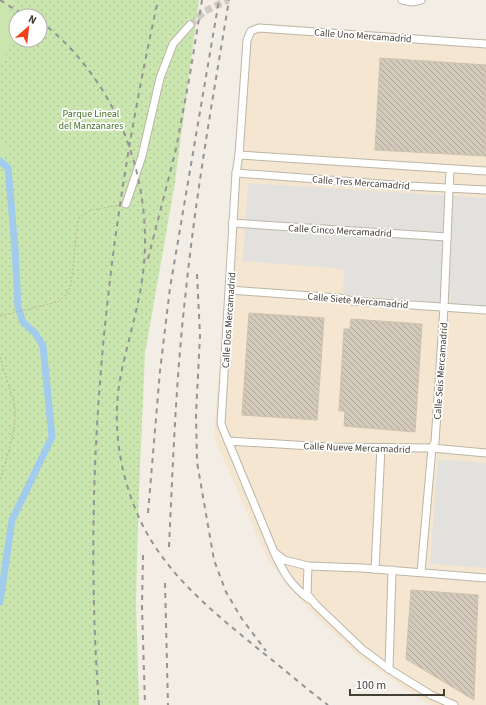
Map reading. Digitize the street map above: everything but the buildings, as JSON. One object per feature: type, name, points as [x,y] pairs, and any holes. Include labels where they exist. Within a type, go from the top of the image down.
[{"type":"lane","points":[[402,0],[412,2],[420,0]]},
{"type":"lane","points":[[126,204],[142,156],[160,78],[173,44],[190,25]]},
{"type":"lane","name":"Calle Uno Mercamadrid","points":[[247,40],[251,31],[259,28],[486,44]]},
{"type":"lane","name":"Calle Dos Mercamadrid","points":[[247,40],[239,155],[232,223],[230,290],[221,424],[282,571],[288,580],[316,605]]},
{"type":"lane","name":"Calle Tres Mercamadrid","points":[[239,155],[486,171]]},
{"type":"lane","name":"Calle Seis Mercamadrid","points":[[421,572],[432,448],[435,442],[444,307],[450,168]]},
{"type":"lane","name":"Calle Tres Mercamadrid","points":[[236,173],[486,190]]},
{"type":"lane","name":"Calle Cinco Mercamadrid","points":[[232,223],[447,237]]},
{"type":"lane","name":"Calle Siete Mercamadrid","points":[[230,290],[339,298],[352,301],[486,310]]},
{"type":"lane","name":"Calle Nueve Mercamadrid","points":[[228,441],[328,447],[432,448],[486,453]]},
{"type":"lane","points":[[375,570],[381,448]]},
{"type":"lane","points":[[274,552],[284,560],[308,566],[392,570],[486,578]]},
{"type":"lane","points":[[308,566],[307,594],[316,605],[362,649],[389,669],[431,695],[454,705]]},
{"type":"lane","points":[[389,669],[392,570]]},
{"type":"path","points":[[0,316],[57,302],[66,295],[71,285],[78,219],[91,210],[126,204]]},
{"type":"path","points":[[0,358],[13,399],[14,409],[14,429],[0,480]]},
{"type":"shaded area","points":[[258,23],[486,39],[486,705],[432,705],[426,703],[358,656],[311,611],[268,561],[214,437],[245,36],[250,29]]},
{"type":"shaded area","points":[[248,183],[486,198],[486,306],[343,295],[344,269],[243,261]]},
{"type":"shaded area","points":[[438,459],[486,463],[486,568],[430,564]]},
{"type":"green space","name":"Parque Lineal del Manzanares","points":[[0,0],[199,0],[175,182],[145,354],[136,601],[139,705],[0,705]]},
{"type":"green space","points":[[0,0],[13,0],[11,8],[8,8],[8,48],[10,48],[0,64]]},
{"type":"green space","points":[[0,135],[10,156],[3,157],[0,155]]},
{"type":"waterway","points":[[0,161],[8,168],[15,248],[18,307],[23,322],[35,333],[43,346],[52,437],[12,520],[0,602]]},
{"type":"tunnel","points":[[190,25],[205,11],[228,0]]},
{"type":"railway","points":[[0,0],[12,8]]},
{"type":"railway","points":[[99,705],[94,616],[93,527],[96,439],[103,350],[112,262],[125,174],[140,87],[158,0]]},
{"type":"railway","points":[[148,259],[176,149],[202,0]]},
{"type":"railway","points":[[148,513],[160,371],[170,288],[219,0]]},
{"type":"railway","points":[[169,547],[177,387],[186,290],[200,181],[229,0]]},
{"type":"railway","points":[[48,28],[68,46],[92,75],[112,106],[127,140],[138,176],[144,213],[145,250],[141,287],[121,374],[117,408],[118,442],[124,476],[135,508],[145,530],[158,551],[189,588],[224,621],[328,705]]},
{"type":"railway","points":[[197,274],[200,336],[196,414],[197,462],[214,560],[226,592],[242,619],[266,651]]},
{"type":"railway","points":[[143,555],[142,607],[145,705]]},
{"type":"railway","points":[[165,583],[168,705]]}]
